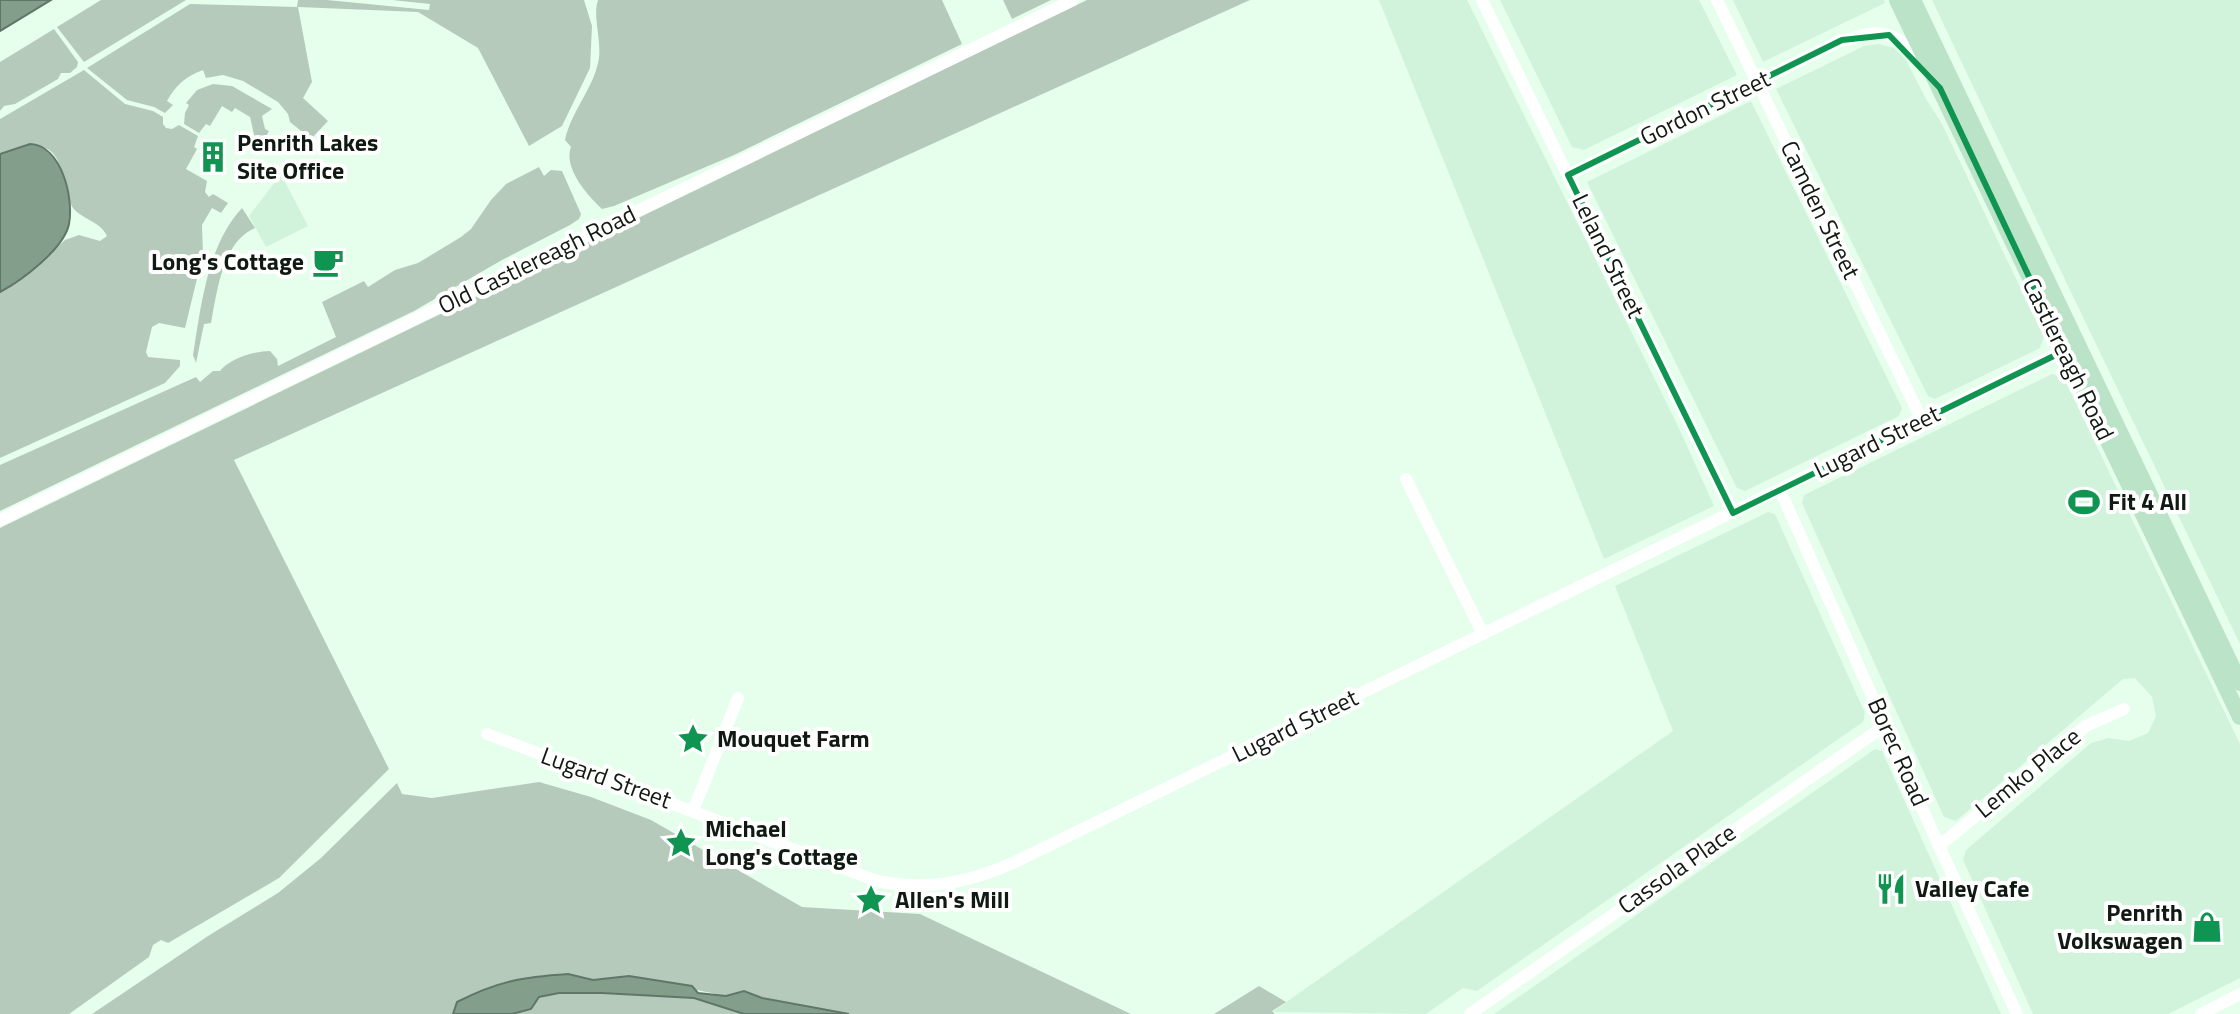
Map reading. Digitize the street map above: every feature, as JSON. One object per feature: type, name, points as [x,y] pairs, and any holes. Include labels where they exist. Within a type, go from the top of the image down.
[{"type":"main road","name":"Castlereagh Road","points":[[1897,0],[2240,683]]},
{"type":"main road","name":"Castlereagh Road","points":[[1913,0],[2240,717]]},
{"type":"street","name":"Old Castlereagh Road","points":[[0,520],[1073,0]]},
{"type":"street","name":"Leland Street","points":[[1482,0],[1733,513]]},
{"type":"street","name":"Camden Street","points":[[1717,0],[1922,420]]},
{"type":"street","name":"Gordon Street","points":[[1568,175],[1842,40],[1880,32],[1895,37],[1914,54],[1940,88]]},
{"type":"street","name":"Lugard Street","points":[[487,734],[877,881],[929,887],[958,883],[1015,862],[2071,348]]},
{"type":"street","points":[[1406,479],[1483,634]]},
{"type":"street","name":"Borec Road","points":[[1780,490],[2017,1014]]},
{"type":"street","points":[[693,811],[738,698]]},
{"type":"street","name":"Lemko Place","points":[[1939,846],[2086,726],[2124,709]]},
{"type":"street","name":"Cassola Place","points":[[1470,1014],[1886,725]]},
{"type":"street","points":[[2201,1014],[2240,994]]},
{"type":"highlighted area","points":[[1889,35],[1940,88],[2064,351],[1733,513],[1568,175],[1842,40]]},
{"type":"shaded area","points":[[0,0],[51,0],[0,31]]},
{"type":"shaded area","points":[[101,0],[186,0],[84,62],[57,27]]},
{"type":"shaded area","points":[[298,0],[429,10],[430,4],[392,0],[584,0],[592,26],[590,68],[562,126],[529,146],[478,48],[418,12],[298,7],[312,82],[303,98],[328,121],[311,139],[290,122],[288,114],[278,102],[243,81],[223,75],[206,78],[203,70],[197,72],[174,90],[167,101],[173,105],[165,113],[127,100],[87,68],[190,4],[297,7]]},
{"type":"shaded area","points":[[598,0],[942,0],[962,44],[734,155],[602,209],[574,172],[570,164],[571,147],[565,140],[598,63]]},
{"type":"shaded area","points":[[1003,0],[1051,0],[1012,19]]},
{"type":"shaded area","points":[[1087,0],[1250,0],[234,460],[389,769],[279,878],[168,943],[161,940],[153,945],[149,957],[69,1014],[0,1014],[0,528]]},
{"type":"shaded area","points":[[1379,0],[1467,0],[1678,426],[1714,506],[1604,559]]},
{"type":"shaded area","points":[[1500,0],[1699,0],[1737,75],[1584,150],[1572,147]]},
{"type":"shaded area","points":[[1733,0],[1884,0],[1885,3],[1763,62]]},
{"type":"shaded area","points":[[1932,0],[2240,0],[2240,644],[2045,238]]},
{"type":"shaded area","points":[[54,29],[78,62],[77,67],[70,73],[61,73],[58,79],[15,104],[4,106],[0,111],[0,62]]},
{"type":"shaded area","points":[[1879,44],[1894,48],[1906,60],[1942,124],[2044,337],[2040,348],[1935,399],[1928,396],[1776,89],[1864,46]]},
{"type":"shaded area","points":[[84,70],[125,104],[153,111],[163,117],[166,128],[179,125],[198,136],[194,147],[197,149],[186,169],[207,181],[205,192],[209,197],[213,194],[228,203],[221,213],[212,208],[202,225],[203,254],[185,328],[159,323],[152,327],[146,352],[148,357],[180,360],[180,366],[165,383],[0,458],[0,292],[30,272],[65,240],[79,235],[100,241],[107,236],[100,227],[73,208],[59,164],[48,149],[31,146],[0,154],[0,119]]},
{"type":"shaded area","points":[[213,84],[232,86],[272,109],[262,116],[265,129],[269,131],[262,143],[255,139],[250,117],[235,108],[232,112],[222,106],[210,126],[206,124],[199,133],[184,124],[189,105],[186,103],[197,90]]},
{"type":"shaded area","points":[[1751,101],[1902,408],[1899,416],[1745,491],[1737,488],[1587,182]]},
{"type":"shaded area","points":[[30,144],[50,153],[63,174],[69,200],[69,224],[51,254],[0,292],[0,154]]},
{"type":"shaded area","points":[[539,167],[544,176],[551,170],[562,171],[581,214],[579,219],[414,311],[0,511],[0,465],[196,377],[200,382],[213,371],[220,371],[242,356],[270,351],[277,359],[278,366],[336,337],[322,302],[364,281],[368,287],[395,270],[418,263],[461,237],[471,229],[506,184]]},
{"type":"shaded area","points":[[281,174],[308,226],[266,247],[249,216]]},
{"type":"shaded area","points":[[242,208],[255,228],[235,244],[228,256],[211,323],[204,324],[196,363],[193,355],[207,277],[221,240]]},
{"type":"shaded area","points":[[2052,374],[2064,378],[2240,744],[2240,978],[2168,1014],[2033,1014],[1963,860],[1966,850],[2091,743],[2108,738],[2129,741],[2148,733],[2156,716],[2152,697],[2135,678],[2123,679],[1956,821],[1944,817],[1802,503],[1804,495]]},
{"type":"shaded area","points":[[1768,512],[1775,514],[1865,713],[1863,722],[1477,991],[1463,988],[1426,1014],[1272,1012],[1673,731],[1615,586]]},
{"type":"shaded area","points":[[1875,749],[1882,751],[2001,1014],[1494,1014]]},
{"type":"shaded area","points":[[539,782],[591,797],[651,820],[802,907],[920,914],[1131,1014],[849,1014],[762,998],[744,991],[726,996],[629,976],[593,980],[567,974],[457,1002],[453,1014],[92,1014],[278,893],[321,858],[397,783],[402,794],[432,798]]},
{"type":"shaded area","points":[[568,974],[593,980],[629,976],[692,986],[698,993],[726,996],[744,991],[762,998],[849,1014],[744,1014],[694,998],[559,993],[539,997],[531,1009],[512,1014],[453,1014],[457,1002],[485,989],[524,979]]},
{"type":"shaded area","points":[[1259,986],[1286,1002],[1272,1011],[1275,1014],[1214,1014]]},
{"type":"shaded area","points":[[559,993],[694,998],[744,1014],[512,1014],[531,1009],[539,998]]},
{"type":"place","name":"Penrith Lakes Site Office","points":[[213,157]]},
{"type":"place","name":"Long's Cottage","points":[[328,262]]},
{"type":"place","name":"Fit 4 All","points":[[2084,502]]},
{"type":"place","name":"Mouquet Farm","points":[[693,739]]},
{"type":"place","name":"Michael Long's Cottage","points":[[681,843]]},
{"type":"place","name":"Valley Cafe","points":[[1891,889]]},
{"type":"place","name":"Allen's Mill","points":[[871,900]]},
{"type":"place","name":"Penrith Volkswagen","points":[[2207,927]]}]
